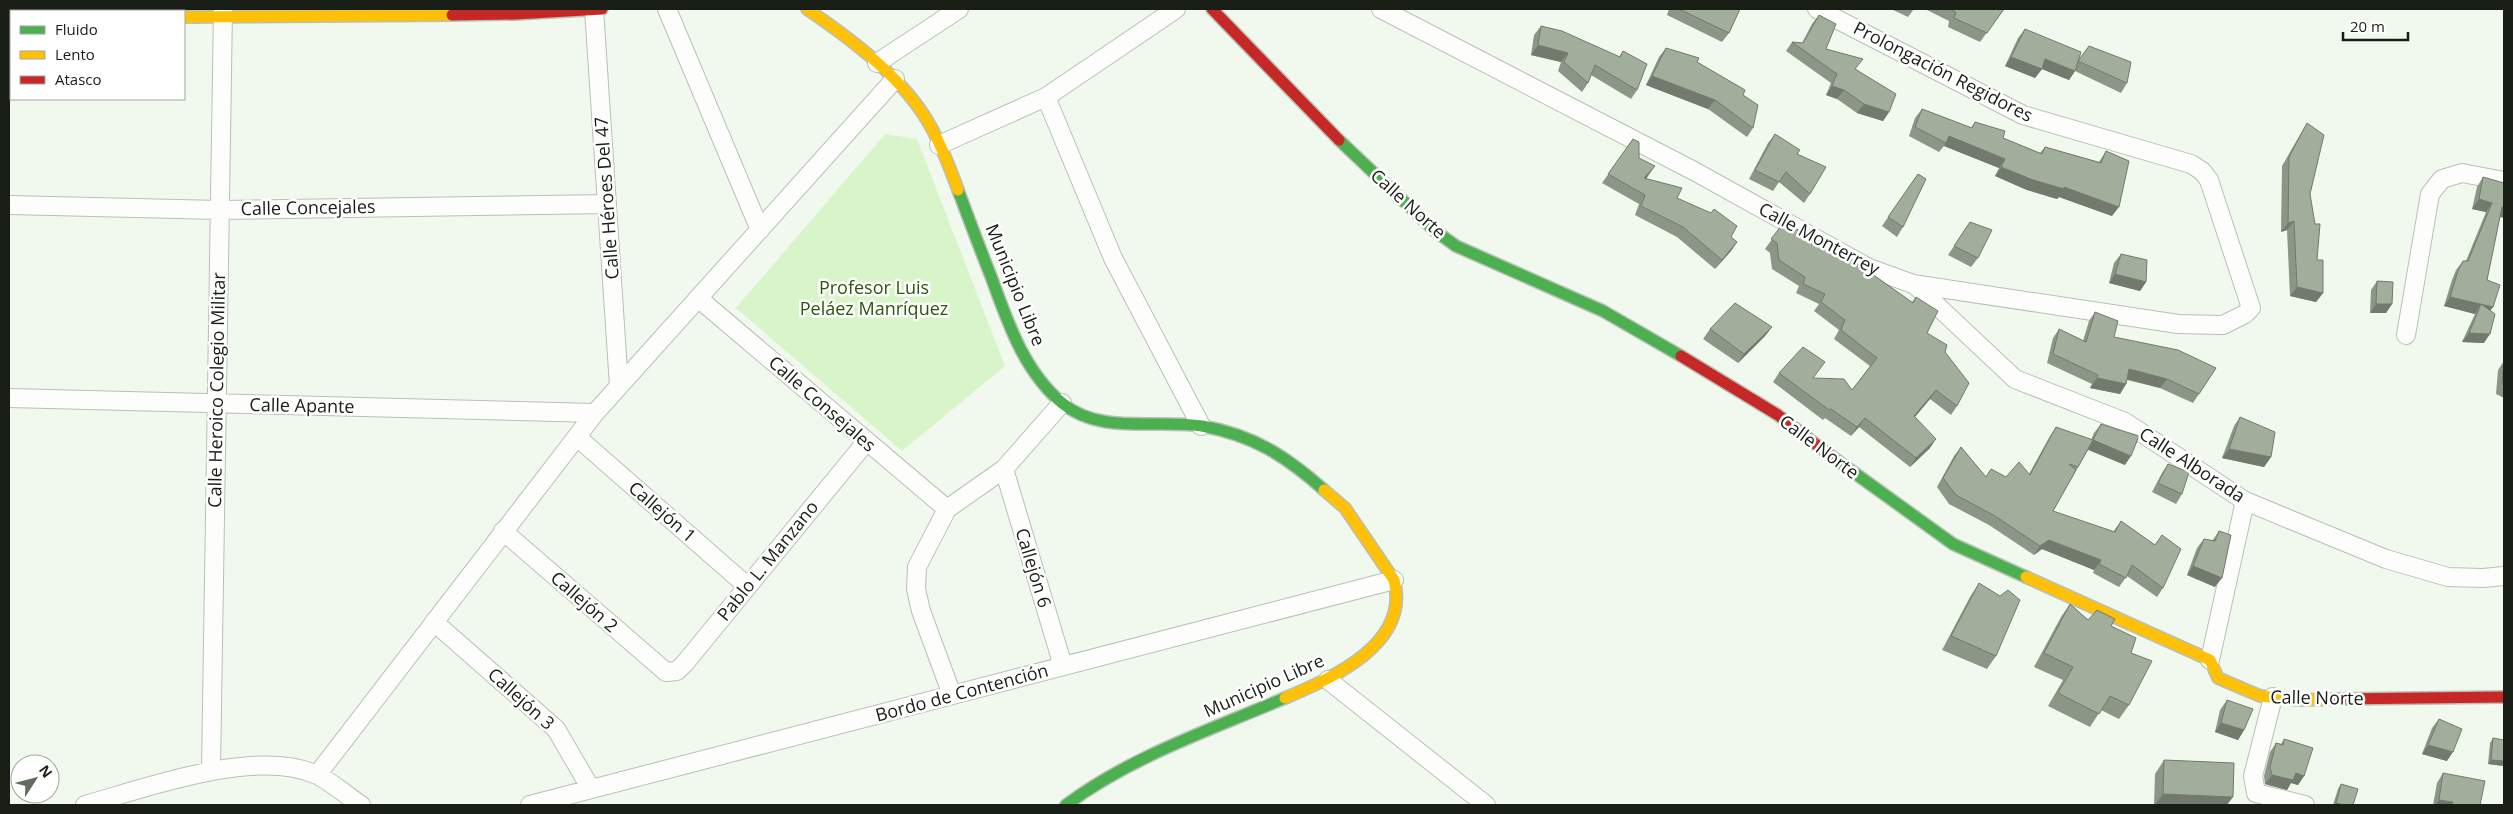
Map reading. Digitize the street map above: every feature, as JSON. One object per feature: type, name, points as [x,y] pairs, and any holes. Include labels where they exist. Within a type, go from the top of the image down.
[{"type":"street","points":[[185,17],[223,13],[516,14],[596,9]]},
{"type":"street","name":"Calle Héroes Del 47","points":[[596,9],[619,386]]},
{"type":"street","points":[[667,9],[760,230]]},
{"type":"street","name":"Municipio Libre","points":[[807,9],[848,37],[895,79],[930,125],[950,168],[1013,336],[1032,369],[1062,403],[1085,416],[1117,423],[1201,426],[1247,438],[1277,452],[1345,508],[1394,580],[1397,592],[1394,618],[1380,642],[1328,680],[1134,762],[1093,785],[1066,805]]},
{"type":"street","points":[[878,63],[959,9]]},
{"type":"street","points":[[940,145],[1046,97],[1176,9]]},
{"type":"street","name":"Calle Norte","points":[[1212,9],[1341,142],[1434,230],[1456,246],[1603,311],[1698,366],[1778,416],[1953,544],[2210,660],[2218,678],[2260,696],[2300,700],[2504,697]]},
{"type":"street","name":"Calle Monterrey","points":[[1381,9],[1694,171],[1869,268],[1913,284],[2178,324],[2223,325],[2245,314],[2251,308],[2208,180]]},
{"type":"street","name":"Prolongación Regidores","points":[[1817,9],[2023,115],[2191,164],[2202,171],[2208,180]]},
{"type":"street","name":"Calle Heroico Colegio Militar","points":[[211,770],[223,13]]},
{"type":"street","points":[[317,775],[595,413],[895,79]]},
{"type":"street","points":[[1046,97],[1113,258],[1201,426]]},
{"type":"street","points":[[2406,334],[2430,194],[2442,179],[2462,173],[2504,181]]},
{"type":"street","name":"Calle Concejales","points":[[9,205],[220,210],[607,204]]},
{"type":"street","name":"Calle Alborada","points":[[1913,284],[2015,379],[2125,422],[2245,500],[2386,559],[2448,577],[2483,578],[2504,576]]},
{"type":"street","name":"Calle Consejales","points":[[698,298],[947,509]]},
{"type":"street","name":"Calle Apante","points":[[9,398],[595,413]]},
{"type":"street","points":[[952,695],[921,611],[916,589],[917,567],[947,509],[1004,469],[1062,403]]},
{"type":"street","name":"Callejón 1","points":[[577,437],[747,586]]},
{"type":"street","name":"Pablo L. Manzano","points":[[666,672],[677,671],[686,663],[866,442]]},
{"type":"street","name":"Callejón 6","points":[[1004,469],[1063,666]]},
{"type":"street","points":[[2210,660],[2245,500]]},
{"type":"street","name":"Callejón 2","points":[[503,531],[666,672]]},
{"type":"street","name":"Bordo de Contención","points":[[530,805],[1394,580]]},
{"type":"street","name":"Callejón 3","points":[[434,622],[556,729],[591,789]]},
{"type":"street","points":[[1328,680],[1486,805]]},
{"type":"street","points":[[2273,697],[2253,776],[2256,793],[2305,805]]},
{"type":"street","points":[[85,805],[211,770],[273,766],[297,769],[317,775],[361,805]]},
{"type":"green space","name":"Profesor Luis Peláez Manríquez","points":[[885,134],[917,139],[1005,366],[902,451],[736,308]]},
{"type":"building","points":[[1679,9],[1740,9],[1729,33]]},
{"type":"building","points":[[1949,9],[2004,9],[1987,33],[1954,18],[1956,12]]},
{"type":"building","points":[[1819,15],[1836,24],[1826,49],[1863,59],[1855,69],[1896,94],[1889,112],[1864,104],[1844,90],[1832,86],[1837,74],[1792,42],[1803,43]]},
{"type":"building","points":[[1541,26],[1562,31],[1620,57],[1623,51],[1647,64],[1637,90],[1595,65],[1588,83],[1564,62],[1568,53],[1538,45]]},
{"type":"building","points":[[2025,29],[2081,52],[2075,71],[2045,59],[2042,69],[2011,57]]},
{"type":"building","points":[[2089,46],[2131,62],[2127,83],[2078,61]]},
{"type":"building","points":[[1666,48],[1699,58],[1697,62],[1745,90],[1743,95],[1758,105],[1753,128],[1715,100],[1652,76]]},
{"type":"building","points":[[1922,109],[1972,128],[1975,122],[2005,131],[2003,138],[2042,154],[2045,147],[2101,163],[2106,151],[2129,161],[2119,207],[2064,187],[2064,189],[2033,180],[2001,167],[2005,159],[1949,136],[1946,143],[1915,127]]},
{"type":"building","points":[[2307,123],[2324,135],[2310,194],[2315,224],[2320,224],[2317,260],[2323,260],[2323,293],[2297,287],[2294,221],[2288,223],[2289,157]]},
{"type":"building","points":[[1775,134],[1800,150],[1797,154],[1826,167],[1810,194],[1786,172],[1779,182],[1755,170]]},
{"type":"building","points":[[1633,139],[1639,142],[1639,158],[1655,166],[1644,178],[1682,188],[1677,198],[1711,213],[1714,209],[1737,226],[1731,237],[1737,242],[1722,260],[1683,227],[1641,206],[1645,195],[1608,174]]},
{"type":"building","points":[[1918,174],[1926,179],[1903,227],[1888,217]]},
{"type":"building","points":[[2483,177],[2504,183],[2504,207],[2502,207],[2487,280],[2500,285],[2493,307],[2450,297],[2458,271],[2463,261],[2468,261],[2492,203],[2479,199]]},
{"type":"building","points":[[1785,221],[1842,259],[1844,254],[1913,303],[1916,297],[1938,311],[1927,333],[1947,345],[1945,352],[1969,383],[1957,406],[1936,390],[1914,416],[1936,439],[1916,458],[1865,418],[1857,427],[1831,409],[1829,410],[1779,373],[1803,347],[1825,362],[1813,378],[1844,379],[1852,390],[1877,358],[1841,330],[1845,320],[1821,302],[1825,294],[1803,284],[1805,277],[1779,260],[1777,243],[1771,239]]},
{"type":"building","points":[[1970,222],[1992,230],[1978,258],[1954,246]]},
{"type":"building","points":[[2121,254],[2147,260],[2146,282],[2115,274]]},
{"type":"building","points":[[2377,281],[2393,282],[2392,304],[2376,304]]},
{"type":"building","points":[[1735,303],[1772,327],[1744,354],[1710,329]]},
{"type":"building","points":[[2481,304],[2495,314],[2490,334],[2469,333]]},
{"type":"building","points":[[2095,312],[2118,321],[2114,337],[2178,350],[2216,368],[2199,394],[2167,379],[2129,369],[2126,384],[2097,378],[2098,375],[2053,354],[2059,329],[2086,342]]},
{"type":"building","points":[[2504,363],[2504,385],[2502,384]]},
{"type":"building","points":[[2240,417],[2275,432],[2271,457],[2229,449]]},
{"type":"building","points":[[2101,424],[2139,436],[2131,456],[2093,440]]},
{"type":"building","points":[[2056,427],[2093,440],[2078,467],[2069,464],[2076,470],[2053,511],[2115,532],[2121,521],[2155,545],[2162,535],[2181,549],[2163,588],[2132,565],[2126,578],[2099,564],[2101,560],[2049,540],[2040,546],[1995,516],[1956,495],[1943,478],[1961,447],[1986,477],[1991,469],[2006,477],[2019,462],[2030,475]]},
{"type":"building","points":[[2168,464],[2189,472],[2182,494],[2158,483]]},
{"type":"building","points":[[2219,531],[2231,535],[2222,578],[2193,566],[2204,539],[2215,541]]},
{"type":"building","points":[[1979,583],[2000,596],[2008,590],[2020,600],[1996,656],[1951,636]]},
{"type":"building","points":[[2070,604],[2088,620],[2097,610],[2115,619],[2111,626],[2136,638],[2131,653],[2152,661],[2129,705],[2110,696],[2099,714],[2058,693],[2073,667],[2044,653]]},
{"type":"building","points":[[2227,700],[2253,709],[2244,730],[2221,723]]},
{"type":"building","points":[[2439,719],[2462,729],[2453,752],[2428,745]]},
{"type":"building","points":[[2493,738],[2504,740],[2504,761],[2491,760]]},
{"type":"building","points":[[2284,739],[2313,748],[2304,776],[2296,773],[2293,780],[2272,775],[2270,767],[2276,743],[2283,745]]},
{"type":"building","points":[[2164,760],[2234,763],[2233,797],[2163,794]]},
{"type":"building","points":[[2443,773],[2485,781],[2480,805],[2452,805],[2453,802],[2439,800]]},
{"type":"building","points":[[2341,784],[2358,789],[2353,805],[2336,803]]},
{"type":"traffic: fast","points":[[1339,140],[1434,230],[1456,246],[1603,311],[1681,356]]},
{"type":"traffic: fast","points":[[958,190],[1004,312],[1019,346],[1037,376],[1062,403],[1077,413],[1093,419],[1129,424],[1184,424],[1202,426],[1237,435],[1253,441],[1282,457],[1324,490]]},
{"type":"traffic: fast","points":[[1831,456],[1953,544],[2026,577]]},
{"type":"traffic: fast","points":[[1066,805],[1091,788],[1145,758],[1285,698]]},
{"type":"traffic: slow","points":[[807,9],[876,61],[907,93],[931,127],[946,158],[958,190]]},
{"type":"traffic: slow","points":[[185,17],[452,15]]},
{"type":"traffic: slow","points":[[1285,698],[1345,669],[1364,656],[1391,623],[1396,603],[1394,580],[1345,508],[1324,490]]},
{"type":"traffic: slow","points":[[2026,577],[2210,660],[2218,678],[2260,696],[2300,700],[2337,699]]},
{"type":"traffic: jam","points":[[452,15],[516,14],[602,9]]},
{"type":"traffic: jam","points":[[1212,9],[1339,140]]},
{"type":"traffic: jam","points":[[1681,356],[1778,415],[1831,456]]},
{"type":"traffic: jam","points":[[2337,699],[2504,697]]}]
